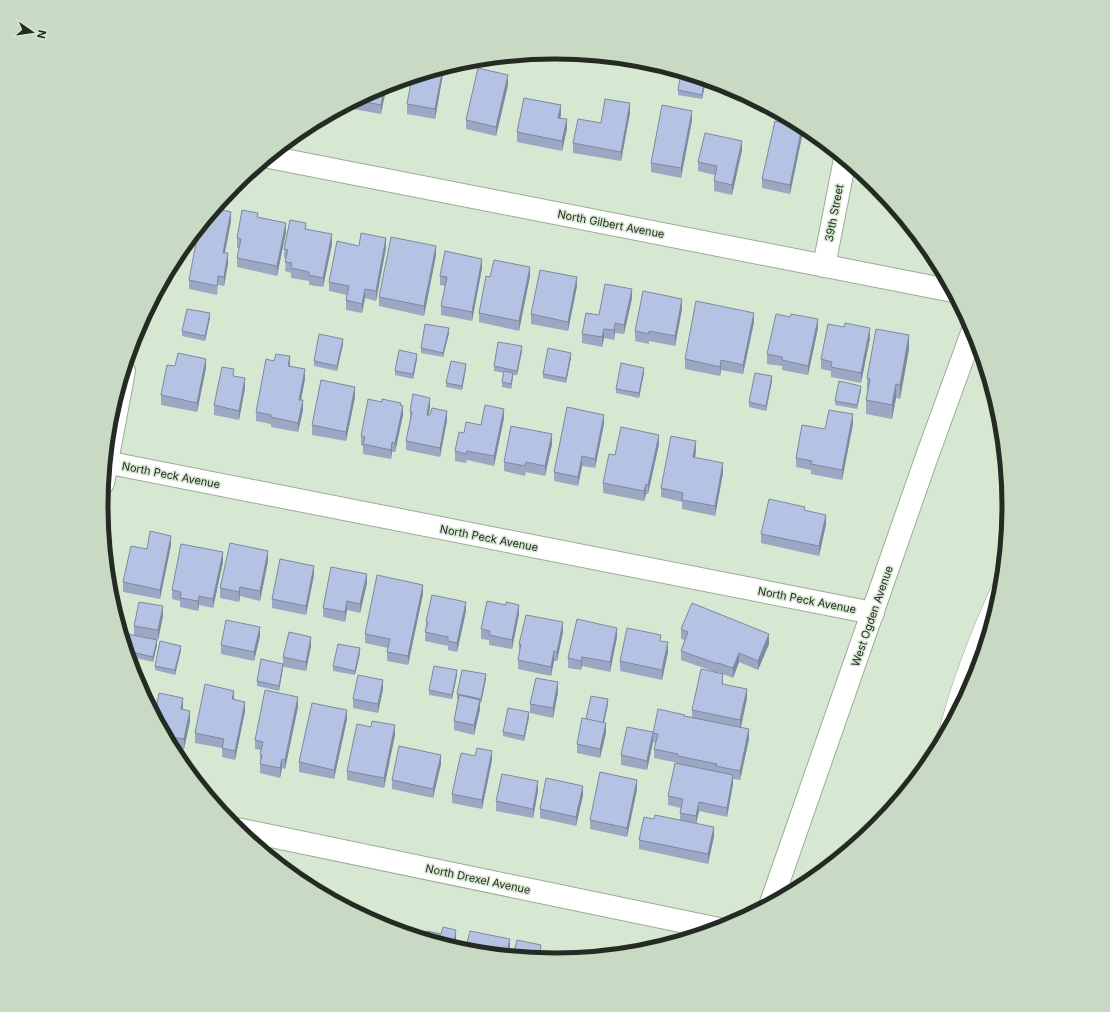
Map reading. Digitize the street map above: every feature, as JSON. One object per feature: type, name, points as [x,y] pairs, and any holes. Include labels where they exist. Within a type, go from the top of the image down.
[{"type":"street","name":"North Gilbert Avenue","points":[[274,158],[946,290]]},
{"type":"street","name":"39th Street","points":[[824,266],[844,165]]},
{"type":"street","name":"West Ogden Avenue","points":[[775,895],[970,339]]},
{"type":"street","name":"North Peck Avenue","points":[[110,470],[873,613]]},
{"type":"street","name":"North Drexel Avenue","points":[[249,831],[708,926]]},
{"type":"lane","points":[[951,713],[967,658],[992,598]]},
{"type":"building","points":[[478,68],[508,75],[496,127],[466,120]]},
{"type":"building","points":[[442,73],[435,109],[407,104],[411,83]]},
{"type":"building","points":[[680,77],[704,85],[702,95],[678,90]]},
{"type":"building","points":[[383,93],[381,105],[364,102]]},
{"type":"building","points":[[524,98],[561,105],[558,118],[567,119],[562,141],[517,132]]},
{"type":"building","points":[[605,99],[630,103],[621,152],[573,143],[578,119],[601,123]]},
{"type":"building","points":[[662,105],[692,111],[681,168],[651,163]]},
{"type":"building","points":[[775,121],[785,123],[801,133],[790,185],[762,179]]},
{"type":"building","points":[[705,133],[742,141],[732,185],[714,181],[717,166],[698,162]]},
{"type":"building","points":[[221,209],[231,212],[223,253],[228,253],[224,277],[218,276],[217,286],[189,280],[197,238]]},
{"type":"building","points":[[242,210],[258,213],[257,217],[286,223],[277,266],[237,258],[241,239],[237,238]]},
{"type":"building","points":[[290,220],[306,223],[305,229],[332,234],[323,278],[309,275],[309,272],[291,268],[292,263],[285,262],[288,250],[284,249]]},
{"type":"building","points":[[361,233],[386,238],[376,291],[365,289],[362,304],[346,300],[349,286],[329,282],[337,241],[359,246]]},
{"type":"building","points":[[391,237],[436,246],[424,306],[379,297]]},
{"type":"building","points":[[445,251],[482,259],[472,312],[441,306],[447,277],[440,276]]},
{"type":"building","points":[[494,260],[530,267],[519,321],[479,313],[486,276],[490,277]]},
{"type":"building","points":[[540,270],[577,277],[568,322],[531,314]]},
{"type":"building","points":[[605,284],[632,289],[624,325],[615,323],[614,330],[604,329],[602,337],[582,334],[586,313],[599,315]]},
{"type":"building","points":[[643,291],[682,299],[675,336],[649,331],[649,334],[635,331]]},
{"type":"building","points":[[696,301],[754,313],[743,365],[721,360],[720,367],[685,359]]},
{"type":"building","points":[[187,309],[210,313],[205,336],[182,331]]},
{"type":"building","points":[[776,314],[790,317],[791,314],[818,319],[808,366],[782,360],[782,357],[767,354]]},
{"type":"building","points":[[845,323],[870,328],[861,373],[831,367],[832,362],[821,359],[828,324],[844,327]]},
{"type":"building","points":[[425,324],[449,328],[443,353],[421,348]]},
{"type":"building","points":[[876,329],[909,335],[900,385],[896,384],[892,405],[866,400],[870,379],[867,378]]},
{"type":"building","points":[[319,334],[343,339],[337,366],[314,361]]},
{"type":"building","points":[[498,342],[522,346],[517,371],[494,366]]},
{"type":"building","points":[[548,348],[571,353],[566,378],[543,374]]},
{"type":"building","points":[[399,350],[417,354],[413,374],[395,371]]},
{"type":"building","points":[[178,353],[206,359],[197,403],[161,395],[167,365],[175,366]]},
{"type":"building","points":[[276,354],[290,356],[288,366],[305,369],[299,400],[303,400],[298,423],[256,412],[266,359],[274,361]]},
{"type":"building","points":[[451,361],[466,364],[462,386],[446,383]]},
{"type":"building","points":[[621,363],[644,368],[639,393],[616,389]]},
{"type":"building","points":[[222,367],[234,369],[233,376],[245,378],[239,411],[214,405]]},
{"type":"building","points":[[504,371],[513,373],[511,384],[502,382]]},
{"type":"building","points":[[755,373],[772,376],[766,406],[749,402]]},
{"type":"building","points":[[321,380],[355,387],[346,432],[312,425]]},
{"type":"building","points":[[839,381],[861,386],[857,405],[835,401]]},
{"type":"building","points":[[413,394],[430,398],[427,415],[430,415],[432,408],[447,411],[440,448],[406,441],[412,412],[410,411]]},
{"type":"building","points":[[368,399],[382,402],[382,399],[401,403],[400,405],[403,406],[395,443],[392,442],[391,450],[363,444],[365,437],[361,436]]},
{"type":"building","points":[[485,405],[504,409],[494,456],[467,451],[466,454],[455,451],[459,432],[464,433],[466,422],[481,425]]},
{"type":"building","points":[[567,407],[604,415],[595,459],[582,456],[578,477],[554,472]]},
{"type":"building","points":[[829,410],[853,414],[842,470],[811,464],[812,461],[796,458],[802,425],[825,429]]},
{"type":"building","points":[[511,426],[552,434],[545,466],[526,462],[525,466],[504,462]]},
{"type":"building","points":[[621,427],[659,435],[648,485],[646,484],[644,491],[603,483],[609,454],[615,455]]},
{"type":"building","points":[[671,436],[696,441],[693,457],[723,463],[715,506],[682,500],[683,493],[661,488]]},
{"type":"building","points":[[769,499],[805,507],[804,510],[826,515],[819,546],[761,534]]},
{"type":"building","points":[[150,531],[171,536],[160,590],[123,582],[131,546],[147,549]]},
{"type":"building","points":[[230,543],[268,551],[260,591],[240,587],[239,592],[220,588]]},
{"type":"building","points":[[181,544],[223,552],[213,599],[199,596],[198,601],[180,598],[181,592],[172,590]]},
{"type":"building","points":[[280,559],[314,566],[306,606],[272,599]]},
{"type":"building","points":[[331,567],[367,574],[360,604],[347,601],[345,612],[323,608]]},
{"type":"building","points":[[377,575],[423,585],[408,656],[387,652],[390,639],[365,634]]},
{"type":"building","points":[[432,595],[466,602],[457,643],[448,641],[448,637],[425,632]]},
{"type":"building","points":[[487,601],[506,605],[506,602],[519,605],[512,640],[489,635],[490,631],[481,629]]},
{"type":"building","points":[[139,602],[163,606],[158,630],[134,626]]},
{"type":"building","points":[[692,603],[769,634],[758,661],[739,653],[733,668],[681,651],[688,632],[681,629]]},
{"type":"building","points":[[526,615],[563,622],[557,652],[554,651],[551,667],[518,660],[521,644],[519,644]]},
{"type":"building","points":[[577,619],[617,628],[610,662],[582,657],[581,661],[568,658]]},
{"type":"building","points":[[226,620],[260,627],[254,652],[221,645]]},
{"type":"building","points":[[627,628],[661,635],[660,641],[668,642],[662,670],[620,661]]},
{"type":"building","points":[[289,632],[311,637],[306,662],[283,657]]},
{"type":"building","points":[[128,634],[157,640],[153,657],[133,652]]},
{"type":"building","points":[[160,641],[181,646],[175,670],[155,666]]},
{"type":"building","points":[[338,644],[360,648],[355,671],[333,666]]},
{"type":"building","points":[[261,659],[283,664],[279,686],[257,681]]},
{"type":"building","points":[[434,666],[457,670],[452,695],[429,690]]},
{"type":"building","points":[[701,669],[723,674],[722,684],[747,689],[740,720],[692,710]]},
{"type":"building","points":[[462,670],[486,674],[481,699],[457,694]]},
{"type":"building","points":[[358,675],[383,680],[378,704],[353,699]]},
{"type":"building","points":[[536,678],[558,682],[553,708],[530,704]]},
{"type":"building","points":[[205,684],[234,691],[232,699],[245,702],[235,751],[222,748],[224,739],[195,733]]},
{"type":"building","points":[[265,690],[298,697],[285,760],[282,759],[280,768],[260,764],[262,755],[260,754],[263,742],[255,740]]},
{"type":"building","points":[[159,693],[183,698],[181,709],[190,711],[184,739],[173,737],[156,708]]},
{"type":"building","points":[[459,695],[480,700],[474,725],[454,721]]},
{"type":"building","points":[[591,696],[608,699],[603,723],[586,719]]},
{"type":"building","points":[[312,703],[347,710],[334,770],[299,762]]},
{"type":"building","points":[[508,708],[529,712],[524,736],[503,732]]},
{"type":"building","points":[[658,709],[685,715],[684,716],[749,729],[740,771],[654,749],[658,734],[653,733]]},
{"type":"building","points":[[582,718],[606,723],[600,749],[577,744]]},
{"type":"building","points":[[372,721],[395,725],[384,778],[347,771],[357,724],[371,727]]},
{"type":"building","points":[[627,727],[653,732],[647,761],[621,755]]},
{"type":"building","points":[[399,746],[441,755],[433,789],[392,780]]},
{"type":"building","points":[[477,748],[492,751],[482,800],[452,794],[461,753],[475,756]]},
{"type":"building","points":[[675,763],[733,775],[727,808],[699,802],[696,816],[680,813],[683,799],[668,796]]},
{"type":"building","points":[[600,772],[637,780],[627,828],[590,820]]},
{"type":"building","points":[[502,774],[538,781],[533,809],[496,801]]},
{"type":"building","points":[[546,778],[583,786],[576,817],[540,809]]},
{"type":"building","points":[[655,815],[714,827],[708,854],[639,840],[644,817],[654,819]]},
{"type":"building","points":[[443,927],[456,930],[454,941],[426,934],[427,931],[441,934]]},
{"type":"building","points":[[470,931],[510,939],[507,950],[467,944]]},
{"type":"building","points":[[517,940],[541,945],[540,952],[514,951]]}]
